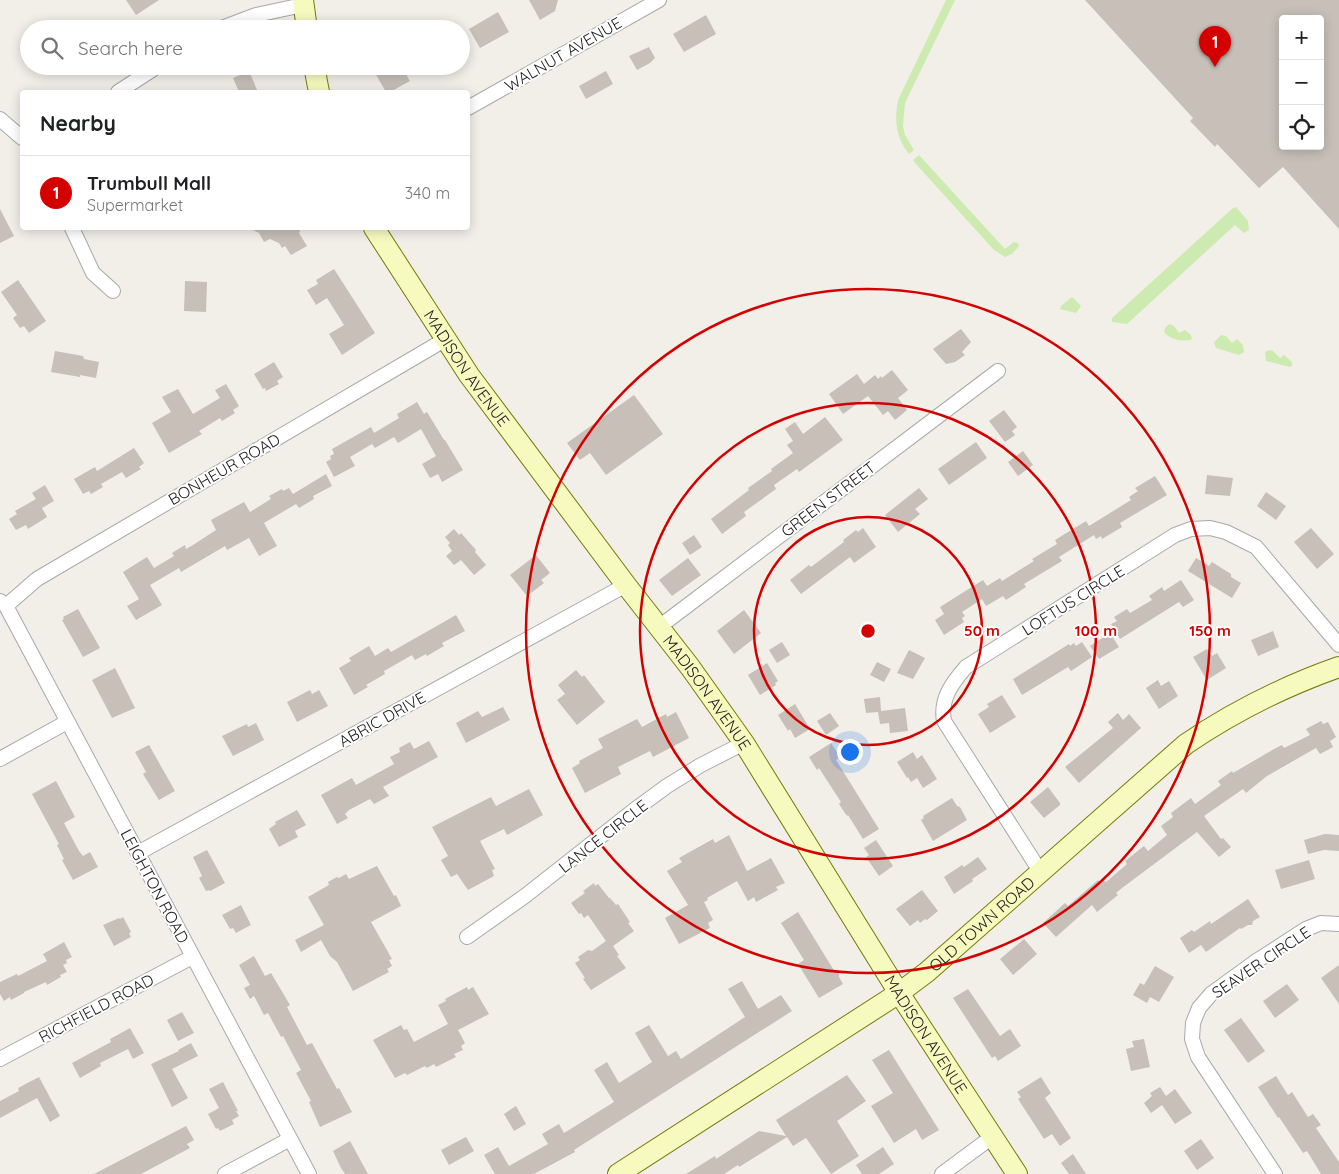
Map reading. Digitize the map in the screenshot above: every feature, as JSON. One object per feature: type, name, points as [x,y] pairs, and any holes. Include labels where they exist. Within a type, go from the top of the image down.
[{"type":"main road","points":[[304,2],[307,20]]},
{"type":"main road","points":[[316,75],[319,90]]},
{"type":"main road","name":"MADISON AVENUE","points":[[375,230],[497,414],[690,667],[744,742],[900,993],[1017,1174]]},
{"type":"main road","name":"OLD TOWN ROAD","points":[[618,1174],[900,993],[927,972],[1186,744],[1213,725],[1271,695],[1339,667]]},
{"type":"street","name":"WALNUT AVENUE","points":[[470,107],[659,0]]},
{"type":"street","points":[[243,20],[304,2]]},
{"type":"street","points":[[121,90],[144,75]]},
{"type":"street","points":[[0,119],[20,136]]},
{"type":"street","points":[[73,230],[93,273],[113,291]]},
{"type":"street","name":"BONHEUR ROAD","points":[[3,603],[37,579],[446,339]]},
{"type":"street","name":"GREEN STREET","points":[[659,627],[998,371]]},
{"type":"street","name":"LOFTUS CIRCLE","points":[[1040,871],[944,721],[942,712],[944,699],[956,678],[966,667],[1175,535],[1191,529],[1210,528],[1226,532],[1256,547],[1339,645]]},
{"type":"street","name":"ABRIC DRIVE","points":[[138,853],[626,585]]},
{"type":"street","name":"LEIGHTON ROAD","points":[[3,603],[309,1174]]},
{"type":"street","points":[[0,759],[68,722]]},
{"type":"street","name":"LANCE CIRCLE","points":[[467,937],[525,896],[633,811],[668,786],[701,765],[744,742]]},
{"type":"street","name":"SEAVER CIRCLE","points":[[1275,1174],[1198,1057],[1192,1039],[1193,1023],[1199,1008],[1211,994],[1255,962],[1306,929],[1321,923],[1339,924]]},
{"type":"street","name":"RICHFIELD ROAD","points":[[0,1059],[192,957]]},
{"type":"street","points":[[942,1174],[992,1137]]},
{"type":"street","points":[[226,1174],[290,1139]]},
{"type":"green space","points":[[946,0],[955,0],[905,103],[903,126],[905,135],[914,150],[909,154],[901,142],[897,128],[898,100]]},
{"type":"green space","points":[[919,155],[1005,249],[1014,242],[1018,243],[1019,246],[1012,254],[1005,257],[994,250],[915,163],[913,160]]},
{"type":"green space","points":[[1236,207],[1248,221],[1249,230],[1244,233],[1235,225],[1127,324],[1112,322],[1112,318]]},
{"type":"green space","points":[[1072,297],[1081,306],[1076,313],[1060,309],[1061,306]]},
{"type":"green space","points":[[1169,324],[1174,326],[1179,333],[1185,330],[1191,335],[1192,339],[1181,340],[1169,337],[1164,332]]},
{"type":"green space","points":[[1221,335],[1226,336],[1232,343],[1237,339],[1243,345],[1244,352],[1239,355],[1216,348],[1214,342]]},
{"type":"green space","points":[[1272,350],[1280,358],[1284,355],[1292,362],[1292,366],[1266,361],[1266,351]]},
{"type":"building","points":[[126,0],[159,0],[136,15]]},
{"type":"building","points":[[529,0],[558,0],[555,11],[540,20]]},
{"type":"building","points":[[1085,0],[1339,0],[1339,229],[1283,167],[1259,188],[1217,144],[1215,147],[1190,121],[1193,118]]},
{"type":"building","points":[[498,12],[509,32],[480,48],[470,28]]},
{"type":"building","points":[[706,15],[716,34],[684,52],[673,34]]},
{"type":"building","points":[[649,47],[655,58],[637,70],[629,56]]},
{"type":"building","points":[[606,71],[613,84],[586,99],[579,86]]},
{"type":"building","points":[[240,75],[251,75],[257,90],[238,90],[233,78]]},
{"type":"building","points":[[376,75],[406,75],[410,81],[394,90],[385,90]]},
{"type":"building","points":[[0,209],[14,236],[0,243]]},
{"type":"building","points":[[253,230],[300,230],[299,233],[307,246],[291,255],[285,246],[282,248],[279,243],[270,239],[264,242],[259,233]]},
{"type":"building","points":[[334,269],[375,333],[342,355],[329,334],[344,325],[327,298],[316,305],[307,290],[318,284],[316,280]]},
{"type":"building","points":[[18,280],[46,321],[29,333],[24,326],[20,328],[13,318],[17,315],[1,292]]},
{"type":"building","points":[[185,281],[207,282],[206,312],[184,311]]},
{"type":"building","points":[[961,329],[971,342],[962,352],[965,355],[955,362],[946,364],[933,349]]},
{"type":"building","points":[[55,351],[83,356],[84,359],[99,362],[96,378],[51,372]]},
{"type":"building","points":[[274,362],[283,377],[277,381],[279,384],[266,391],[254,374]]},
{"type":"building","points":[[892,370],[908,390],[898,398],[907,410],[895,420],[888,411],[883,415],[868,396],[843,414],[829,394],[857,374],[864,384],[875,375],[878,379],[881,376],[882,378]]},
{"type":"building","points":[[226,384],[239,406],[233,410],[235,413],[222,421],[220,418],[199,431],[202,434],[169,453],[152,423],[171,412],[162,397],[178,389],[193,414],[220,398],[215,390]]},
{"type":"building","points":[[634,395],[663,434],[606,475],[590,453],[580,460],[567,443]]},
{"type":"building","points":[[417,402],[424,414],[427,412],[463,470],[442,482],[438,474],[430,478],[422,464],[436,456],[421,429],[398,443],[394,437],[375,448],[372,444],[350,457],[355,466],[334,477],[326,462],[334,454],[332,449],[371,427],[374,433],[399,418],[397,414]]},
{"type":"building","points":[[1004,410],[1017,427],[1012,431],[1015,435],[1005,442],[989,421]]},
{"type":"building","points":[[825,417],[843,440],[799,472],[797,469],[774,485],[776,489],[744,512],[746,516],[722,534],[711,519],[793,453],[787,445],[793,441],[785,429],[795,422],[803,434]]},
{"type":"building","points":[[976,442],[987,458],[949,485],[938,469]]},
{"type":"building","points":[[134,448],[144,463],[139,467],[141,469],[126,478],[122,472],[101,484],[103,487],[91,494],[89,491],[83,494],[74,479],[95,467],[97,471]]},
{"type":"building","points":[[1023,451],[1033,465],[1018,476],[1008,462]]},
{"type":"building","points":[[326,474],[332,486],[313,496],[314,499],[299,508],[296,504],[264,523],[277,546],[259,556],[249,538],[227,550],[225,546],[181,572],[179,568],[150,585],[162,605],[136,620],[127,606],[139,599],[123,572],[147,557],[154,568],[174,556],[172,553],[185,545],[186,549],[216,530],[211,520],[244,502],[250,512],[271,499],[269,496],[282,489],[283,491],[289,488],[293,494]]},
{"type":"building","points":[[1207,475],[1233,478],[1230,496],[1205,494]]},
{"type":"building","points":[[1155,476],[1167,495],[1120,523],[1122,527],[1102,539],[1101,536],[1096,539],[1094,535],[1059,557],[1062,561],[1024,584],[1026,587],[1006,600],[1003,596],[986,606],[982,599],[962,612],[965,616],[962,618],[964,622],[944,635],[935,620],[944,614],[940,607],[983,580],[987,586],[1000,578],[1002,581],[1034,561],[1032,559],[1057,544],[1055,540],[1086,521],[1089,526],[1131,500],[1129,497],[1138,491],[1135,488]]},
{"type":"building","points":[[45,485],[54,501],[42,508],[47,517],[28,529],[26,525],[16,530],[9,519],[17,514],[15,511],[36,499],[32,493]]},
{"type":"building","points":[[919,488],[928,499],[915,509],[920,514],[898,532],[885,515]]},
{"type":"building","points":[[1266,492],[1286,506],[1276,520],[1257,506]]},
{"type":"building","points":[[863,528],[876,547],[854,563],[850,557],[801,594],[790,580],[844,542],[843,540],[856,530],[858,532]]},
{"type":"building","points":[[1311,528],[1334,554],[1317,569],[1294,542]]},
{"type":"building","points":[[454,529],[459,535],[461,533],[486,565],[474,575],[461,560],[454,565],[446,556],[452,551],[448,545],[450,543],[445,537]]},
{"type":"building","points":[[694,535],[702,547],[690,555],[682,543]]},
{"type":"building","points":[[536,555],[550,573],[541,580],[544,583],[527,596],[510,575]]},
{"type":"building","points":[[688,558],[701,575],[672,596],[659,580]]},
{"type":"building","points":[[1196,558],[1209,566],[1212,562],[1241,583],[1232,598],[1188,571]]},
{"type":"building","points":[[1181,580],[1194,600],[1183,607],[1179,602],[1120,639],[1111,624],[1117,621],[1114,617],[1127,609],[1130,613],[1152,600],[1149,596],[1162,587],[1164,591]]},
{"type":"building","points":[[78,609],[100,648],[83,657],[62,620],[64,619],[63,617]]},
{"type":"building","points":[[744,610],[761,633],[734,654],[717,631]]},
{"type":"building","points":[[456,615],[465,631],[442,643],[444,646],[427,656],[426,654],[415,660],[412,655],[384,671],[385,674],[366,685],[368,687],[354,695],[339,668],[351,661],[349,658],[369,646],[375,656],[388,648],[391,652]]},
{"type":"building","points":[[1273,631],[1279,647],[1258,656],[1251,640]]},
{"type":"building","points":[[1110,633],[1119,647],[1099,659],[1090,646]]},
{"type":"building","points":[[782,642],[790,655],[777,663],[769,650]]},
{"type":"building","points":[[1082,642],[1092,657],[1071,671],[1068,667],[1022,695],[1013,679],[1069,644],[1070,646],[1074,643],[1076,646]]},
{"type":"building","points":[[1207,649],[1212,656],[1217,653],[1226,668],[1207,680],[1193,657]]},
{"type":"building","points":[[909,650],[925,658],[913,679],[897,673]]},
{"type":"building","points":[[877,662],[891,669],[884,682],[870,675]]},
{"type":"building","points":[[767,663],[778,681],[775,683],[776,685],[760,695],[748,675]]},
{"type":"building","points":[[115,668],[135,708],[112,718],[92,680]]},
{"type":"building","points":[[576,670],[582,677],[584,675],[605,702],[577,725],[557,700],[565,694],[558,685]]},
{"type":"building","points":[[1158,680],[1161,686],[1169,681],[1178,696],[1159,709],[1146,688]]},
{"type":"building","points":[[310,690],[312,694],[319,690],[328,706],[297,722],[287,702]]},
{"type":"building","points":[[1002,695],[1016,717],[990,733],[978,714],[989,707],[987,704]]},
{"type":"building","points":[[880,697],[881,711],[905,708],[908,731],[890,733],[889,723],[880,724],[878,712],[866,713],[864,699]]},
{"type":"building","points":[[795,704],[810,729],[795,738],[778,715]]},
{"type":"building","points":[[503,707],[510,720],[466,743],[456,723],[478,711],[482,717]]},
{"type":"building","points":[[676,712],[689,738],[653,757],[650,751],[618,767],[621,774],[585,793],[572,768],[580,763],[579,761],[603,748],[598,739],[637,719],[642,727],[666,714],[667,717]]},
{"type":"building","points":[[830,713],[839,726],[826,735],[817,721]]},
{"type":"building","points":[[1118,713],[1123,720],[1129,714],[1141,728],[1079,783],[1065,767],[1113,728],[1108,722]]},
{"type":"building","points":[[1321,721],[1323,724],[1328,722],[1336,737],[1330,741],[1333,747],[1320,754],[1316,748],[1267,776],[1246,793],[1243,789],[1204,816],[1221,839],[1223,838],[1231,847],[1219,857],[1197,832],[1122,888],[1116,893],[1118,895],[1097,912],[1092,905],[1056,937],[1043,923],[1065,903],[1068,906],[1098,880],[1100,883],[1103,879],[1106,882],[1127,864],[1125,861],[1144,846],[1148,851],[1167,835],[1161,826],[1173,817],[1171,813],[1191,798],[1195,804],[1221,785],[1218,781],[1232,771],[1233,773],[1282,745],[1284,748],[1310,735],[1306,729]]},
{"type":"building","points":[[256,723],[264,740],[233,756],[222,736],[247,724],[248,727]]},
{"type":"building","points":[[429,741],[438,757],[383,787],[389,796],[374,804],[370,799],[349,810],[345,814],[348,818],[337,824],[321,795],[352,778],[356,785],[394,764],[390,757],[400,752],[399,748],[410,742],[414,749]]},
{"type":"building","points":[[831,743],[840,757],[836,760],[879,829],[863,839],[839,804],[841,802],[819,768],[817,770],[809,757]]},
{"type":"building","points":[[149,745],[175,791],[159,800],[143,774],[146,772],[135,752]]},
{"type":"building","points":[[913,752],[917,759],[922,755],[937,779],[923,788],[917,778],[911,782],[907,778],[897,762]]},
{"type":"building","points":[[56,781],[75,817],[64,823],[79,851],[83,856],[90,852],[98,867],[73,880],[62,860],[64,859],[57,845],[59,844],[32,794]]},
{"type":"building","points":[[1048,787],[1060,805],[1044,818],[1030,802]]},
{"type":"building","points":[[529,789],[543,815],[507,835],[504,829],[480,841],[495,869],[492,870],[494,876],[468,890],[457,874],[451,877],[441,860],[448,856],[432,827],[491,797],[496,806]]},
{"type":"building","points":[[952,798],[957,806],[960,807],[967,820],[933,841],[921,820],[924,818],[923,816]]},
{"type":"building","points":[[297,810],[306,825],[295,831],[298,837],[279,847],[269,829],[276,824],[275,822]]},
{"type":"building","points":[[1325,834],[1339,835],[1339,851],[1324,850],[1308,854],[1304,840]]},
{"type":"building","points":[[729,835],[747,871],[771,858],[785,883],[776,887],[778,890],[756,902],[754,897],[748,901],[737,881],[707,898],[708,900],[704,902],[713,920],[708,923],[710,928],[679,944],[665,918],[688,905],[667,871],[682,862],[679,858],[713,839],[715,843]]},
{"type":"building","points":[[876,840],[893,866],[879,876],[866,857],[869,855],[864,848]]},
{"type":"building","points":[[207,850],[225,883],[210,891],[206,891],[199,878],[202,876],[193,857]]},
{"type":"building","points":[[978,857],[987,869],[954,894],[944,877],[962,865],[964,867]]},
{"type":"building","points":[[1309,860],[1315,879],[1281,889],[1275,870]]},
{"type":"building","points":[[377,866],[401,906],[371,922],[392,959],[389,960],[392,966],[387,969],[389,972],[353,991],[337,962],[330,956],[321,940],[301,952],[295,940],[324,925],[308,897],[329,885],[328,882],[337,877],[339,878],[346,874],[349,879]]},
{"type":"building","points":[[594,883],[595,886],[598,884],[616,905],[618,904],[634,931],[613,946],[619,955],[617,956],[626,968],[591,990],[575,963],[580,960],[578,957],[588,950],[592,951],[606,941],[588,915],[584,918],[571,903],[585,893],[583,891]]},
{"type":"building","points":[[922,890],[938,911],[927,920],[925,919],[920,923],[918,920],[910,926],[896,909]]},
{"type":"building","points":[[1248,899],[1260,917],[1253,921],[1252,925],[1240,928],[1206,952],[1201,945],[1189,953],[1180,938],[1192,930],[1194,932],[1210,921],[1211,924]]},
{"type":"building","points":[[241,905],[251,925],[236,933],[233,928],[230,929],[222,915]]},
{"type":"building","points":[[798,912],[835,972],[839,972],[839,977],[843,984],[819,998],[798,964],[804,960],[781,923]]},
{"type":"building","points":[[123,917],[131,932],[129,933],[131,937],[114,946],[103,925]]},
{"type":"building","points":[[1024,939],[1037,954],[1013,975],[1000,959]]},
{"type":"building","points":[[64,942],[72,957],[66,960],[67,963],[63,965],[67,972],[47,985],[46,982],[11,1000],[10,997],[4,1001],[0,994],[0,982],[17,974],[18,976],[47,961],[43,954]]},
{"type":"building","points":[[254,956],[265,976],[271,973],[290,1005],[287,1007],[307,1045],[312,1043],[352,1112],[320,1127],[309,1102],[311,1101],[296,1073],[301,1070],[283,1036],[281,1037],[268,1013],[264,1015],[254,996],[250,999],[244,988],[250,985],[239,965]]},
{"type":"building","points":[[1339,965],[1339,1004],[1321,978]]},
{"type":"building","points":[[1155,966],[1174,977],[1159,1002],[1150,997],[1147,1003],[1133,995],[1140,983],[1144,985]]},
{"type":"building","points":[[742,981],[758,1009],[781,995],[792,1011],[574,1150],[575,1152],[534,1174],[495,1174],[484,1155],[498,1147],[509,1166],[548,1144],[542,1134],[559,1124],[564,1133],[614,1102],[594,1070],[607,1062],[619,1083],[652,1062],[635,1033],[649,1025],[668,1056],[676,1051],[681,1059],[745,1017],[728,989]]},
{"type":"building","points":[[1287,984],[1299,1000],[1275,1018],[1263,1001]]},
{"type":"building","points":[[467,987],[468,990],[473,987],[489,1014],[458,1030],[465,1043],[461,1046],[463,1050],[454,1054],[456,1057],[436,1067],[434,1064],[427,1068],[425,1066],[407,1075],[405,1073],[395,1078],[373,1040],[401,1025],[404,1030],[407,1029],[414,1042],[448,1024],[438,1005]]},
{"type":"building","points":[[968,989],[1000,1036],[1010,1029],[1021,1046],[998,1061],[995,1056],[992,1058],[953,998]]},
{"type":"building","points":[[182,1012],[194,1033],[178,1041],[167,1020]]},
{"type":"building","points":[[1241,1018],[1265,1051],[1248,1063],[1224,1030]]},
{"type":"building","points":[[130,1028],[144,1053],[133,1059],[128,1049],[100,1063],[101,1066],[80,1078],[72,1063],[111,1042],[110,1039]]},
{"type":"building","points":[[1144,1039],[1150,1067],[1131,1071],[1126,1049],[1134,1047],[1132,1041]]},
{"type":"building","points":[[191,1043],[198,1056],[172,1069],[188,1098],[172,1107],[151,1064],[179,1051]]},
{"type":"building","points":[[889,1050],[939,1130],[922,1140],[916,1129],[894,1143],[871,1106],[893,1093],[872,1060]]},
{"type":"building","points":[[847,1075],[866,1101],[837,1121],[859,1156],[831,1174],[806,1138],[793,1146],[787,1137],[739,1167],[738,1165],[724,1174],[686,1174],[715,1156],[716,1159],[759,1131],[786,1136],[776,1120]]},
{"type":"building","points":[[1276,1076],[1288,1095],[1292,1092],[1308,1117],[1313,1114],[1321,1125],[1316,1128],[1339,1162],[1339,1174],[1321,1174],[1307,1151],[1303,1153],[1258,1087]]},
{"type":"building","points":[[39,1077],[60,1116],[50,1122],[37,1098],[0,1118],[0,1101],[19,1091],[18,1088]]},
{"type":"building","points":[[1041,1077],[1051,1093],[1045,1098],[1071,1138],[1060,1146],[1052,1134],[1044,1139],[1018,1099],[1021,1097],[1017,1092]]},
{"type":"building","points":[[223,1082],[239,1116],[232,1120],[234,1124],[220,1131],[218,1128],[216,1129],[208,1114],[219,1108],[209,1089]]},
{"type":"building","points":[[1160,1087],[1166,1096],[1175,1089],[1192,1113],[1175,1124],[1162,1105],[1151,1113],[1144,1103],[1152,1096],[1150,1093]]},
{"type":"building","points":[[516,1106],[526,1124],[514,1131],[504,1114]]},
{"type":"building","points":[[186,1126],[194,1140],[187,1144],[190,1148],[141,1174],[94,1174]]},
{"type":"building","points":[[466,1137],[474,1151],[449,1165],[441,1150]]},
{"type":"building","points":[[1201,1139],[1214,1158],[1197,1170],[1184,1151]]},
{"type":"building","points":[[350,1141],[368,1174],[345,1174],[341,1168],[333,1151]]},
{"type":"building","points":[[883,1147],[894,1164],[879,1174],[862,1174],[856,1165]]},
{"type":"building","points":[[1073,1154],[1086,1174],[1069,1174],[1061,1163]]},
{"type":"place","name":"Trumbull Mall","points":[[1215,67]]}]
